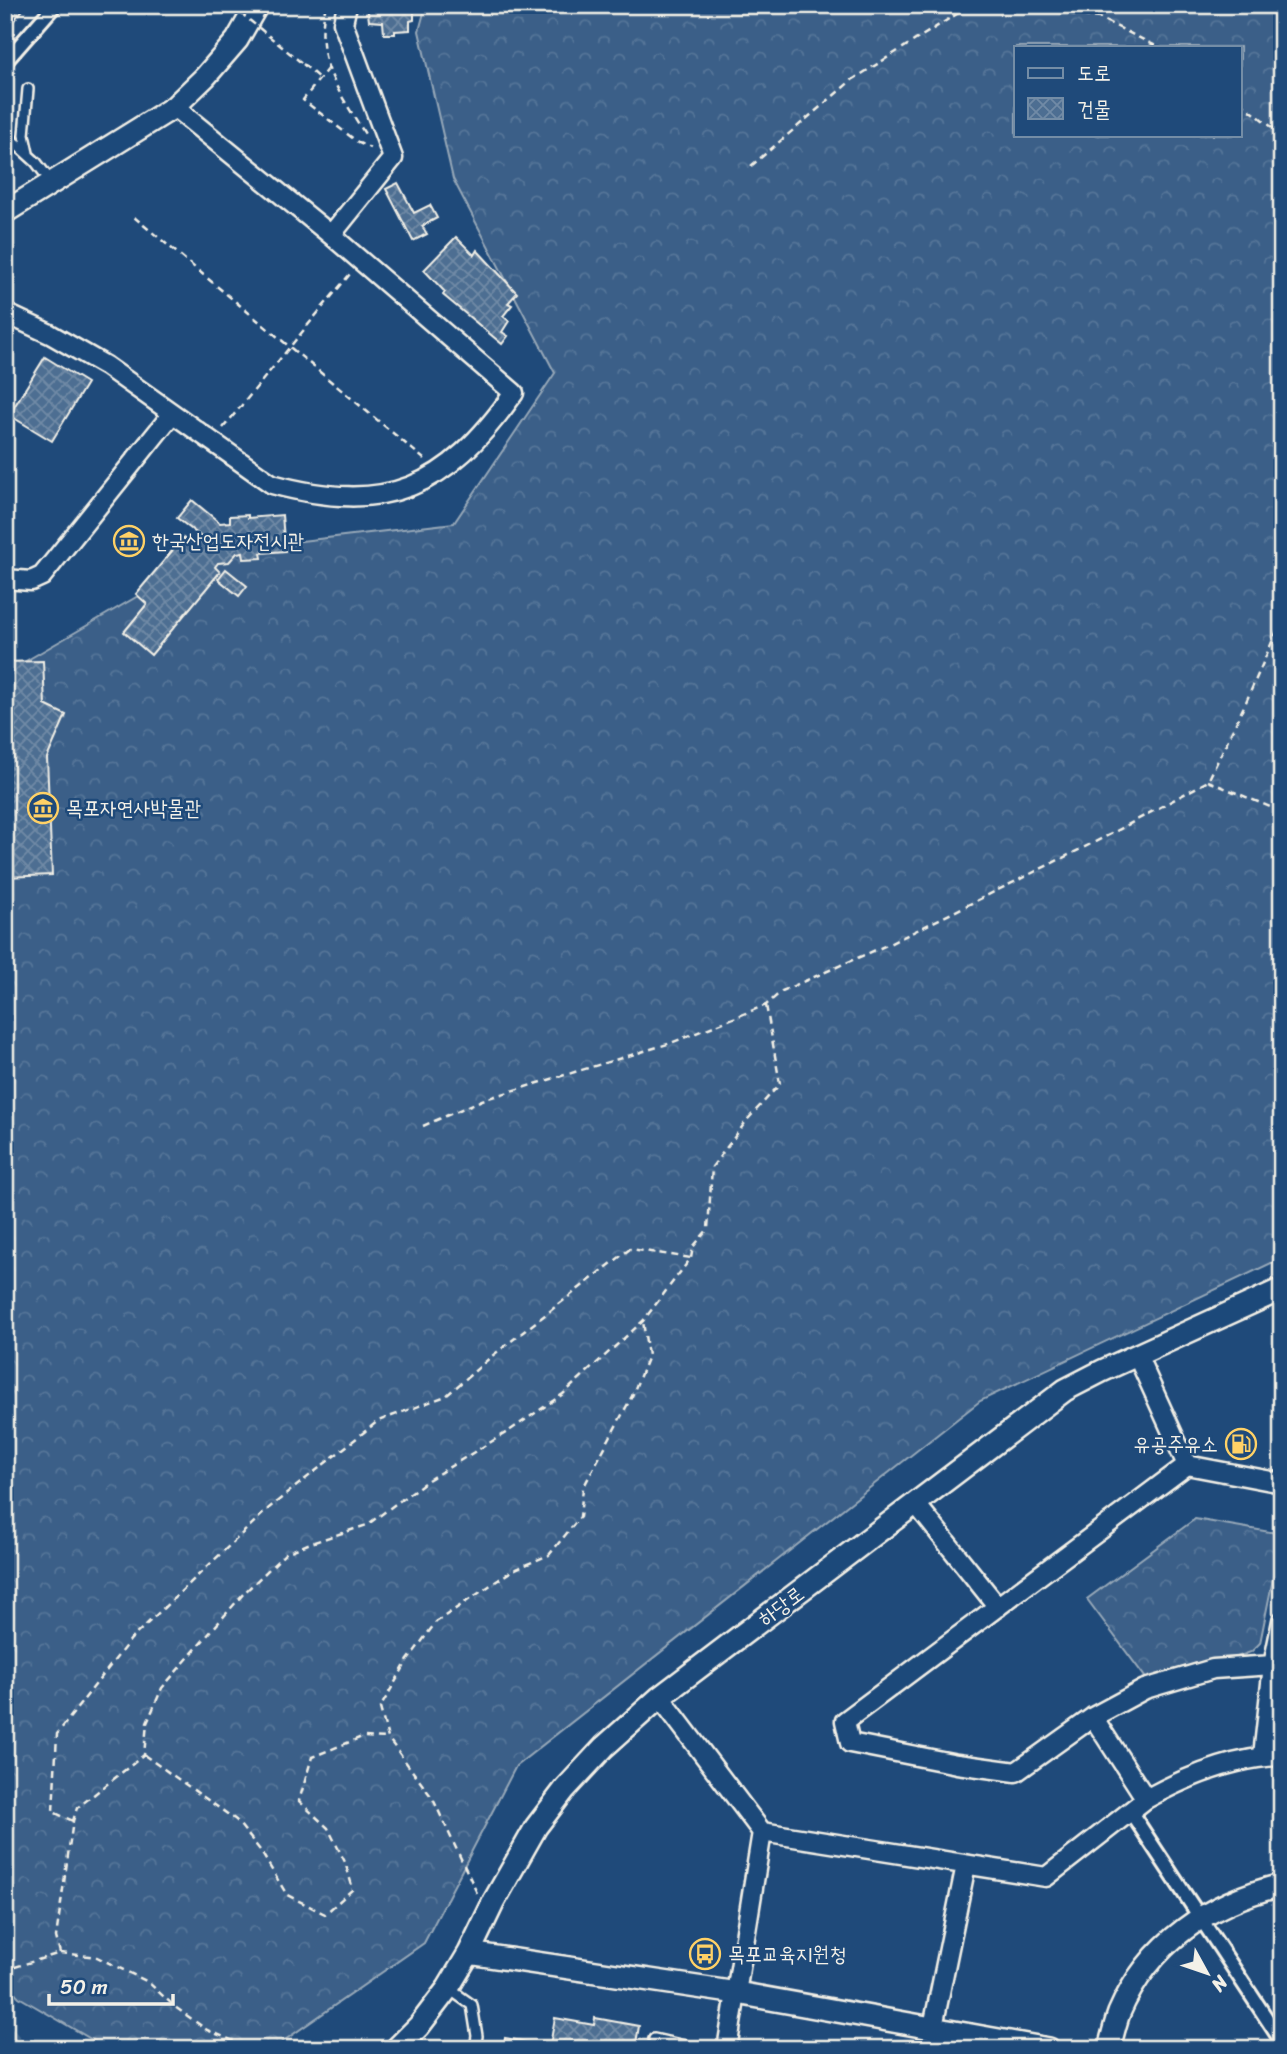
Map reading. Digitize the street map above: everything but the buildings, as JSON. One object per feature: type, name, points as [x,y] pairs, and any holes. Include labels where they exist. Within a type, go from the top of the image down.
[{"type":"street","points":[[5,62],[55,5]]},
{"type":"street","points":[[5,212],[174,107],[237,40],[257,5]]},
{"type":"street","points":[[331,234],[393,158],[385,150],[343,23],[347,5]]},
{"type":"street","points":[[5,313],[50,334],[106,366],[272,484],[300,492],[340,497],[383,496],[431,478],[459,458],[495,419],[514,393],[331,234],[174,107]]},
{"type":"street","points":[[5,579],[31,581],[42,576],[172,414]]},
{"type":"street","name":"하당로","points":[[396,2049],[419,2026],[469,1954],[487,1915],[536,1827],[565,1789],[604,1747],[660,1697],[1065,1390],[1282,1289]]},
{"type":"street","points":[[1136,1355],[1186,1465]]},
{"type":"street","points":[[1273,1665],[1213,1669],[1145,1689],[1093,1717],[1017,1772],[850,1744],[845,1721],[1186,1465],[1282,1483]]},
{"type":"street","points":[[916,1504],[998,1607]]},
{"type":"street","points":[[1263,1756],[1273,1665],[1282,1621]]},
{"type":"street","points":[[660,1697],[762,1832],[1046,1877],[1146,1798],[1180,1782],[1242,1761],[1263,1756],[1282,1756]]},
{"type":"street","points":[[1093,1717],[1146,1798]]},
{"type":"street","points":[[1129,1811],[1282,2042]]},
{"type":"street","points":[[727,2049],[762,1832]]},
{"type":"street","points":[[933,2027],[966,1865]]},
{"type":"street","points":[[1109,2049],[1119,2014],[1140,1977],[1178,1934],[1214,1908],[1282,1885]]},
{"type":"street","points":[[469,1954],[737,1993],[1049,2049]]},
{"type":"lane","points":[[28,89],[24,135],[28,153]]},
{"type":"lane","points":[[5,134],[28,153],[52,183]]},
{"type":"lane","points":[[447,1988],[472,2005],[477,2036],[475,2049]]},
{"type":"lane","points":[[654,2039],[698,2049]]},
{"type":"path","points":[[231,5],[320,79]]},
{"type":"path","points":[[326,5],[321,38],[328,68],[370,143],[385,150]]},
{"type":"path","points":[[751,166],[852,80],[971,5]]},
{"type":"path","points":[[1011,5],[1099,18],[1156,46]]},
{"type":"path","points":[[328,68],[303,100],[359,144],[385,150]]},
{"type":"path","points":[[1242,104],[1282,135]]},
{"type":"path","points":[[134,217],[439,472]]},
{"type":"path","points":[[212,442],[361,260]]},
{"type":"path","points":[[423,1126],[482,1100],[671,1043],[766,1005],[782,991],[887,945],[1111,834],[1208,781],[1282,619]]},
{"type":"path","points":[[1208,781],[1282,812]]},
{"type":"path","points":[[60,1953],[56,1937],[77,1808],[144,1755],[147,1723],[162,1688],[244,1593],[286,1553],[367,1525],[428,1480],[509,1431],[563,1394],[643,1321],[691,1258],[693,1247],[708,1229],[712,1167],[748,1119],[780,1084],[766,1005]]},
{"type":"path","points":[[73,1821],[53,1812],[57,1734],[131,1639],[269,1508],[378,1421],[446,1396],[492,1356],[631,1250],[691,1258]]},
{"type":"path","points":[[487,1915],[433,1799],[388,1738],[380,1708],[408,1660],[436,1622],[513,1570],[549,1555],[580,1517],[583,1488],[632,1396],[648,1356],[643,1321]]},
{"type":"path","points":[[144,1755],[236,1820],[260,1850],[286,1895],[326,1914],[353,1889],[345,1862],[328,1828],[299,1801],[312,1757],[362,1737],[388,1738]]},
{"type":"path","points":[[5,1975],[15,1967],[60,1953],[97,1957],[148,1982],[175,2007],[207,2030],[253,2049]]},
{"type":"green space","points":[[426,5],[1282,5],[1282,1258],[980,1401],[516,1766],[424,1943],[272,2049],[108,2049],[19,1997],[5,1982],[5,673],[216,551],[454,523],[555,373],[453,179],[419,31]]},
{"type":"green space","points":[[1195,1519],[1282,1534],[1260,1643],[1251,1652],[1237,1657],[1148,1681],[1087,1599]]},
{"type":"tunnel","points":[[5,2036],[17,2049]]},
{"type":"place","name":"한국산업도자전시관","points":[[129,541]]},
{"type":"place","name":"목포자연사박물관","points":[[43,808]]},
{"type":"place","name":"유공주유소","points":[[1241,1444]]},
{"type":"place","name":"목포교육지원청","points":[[705,1954]]}]
